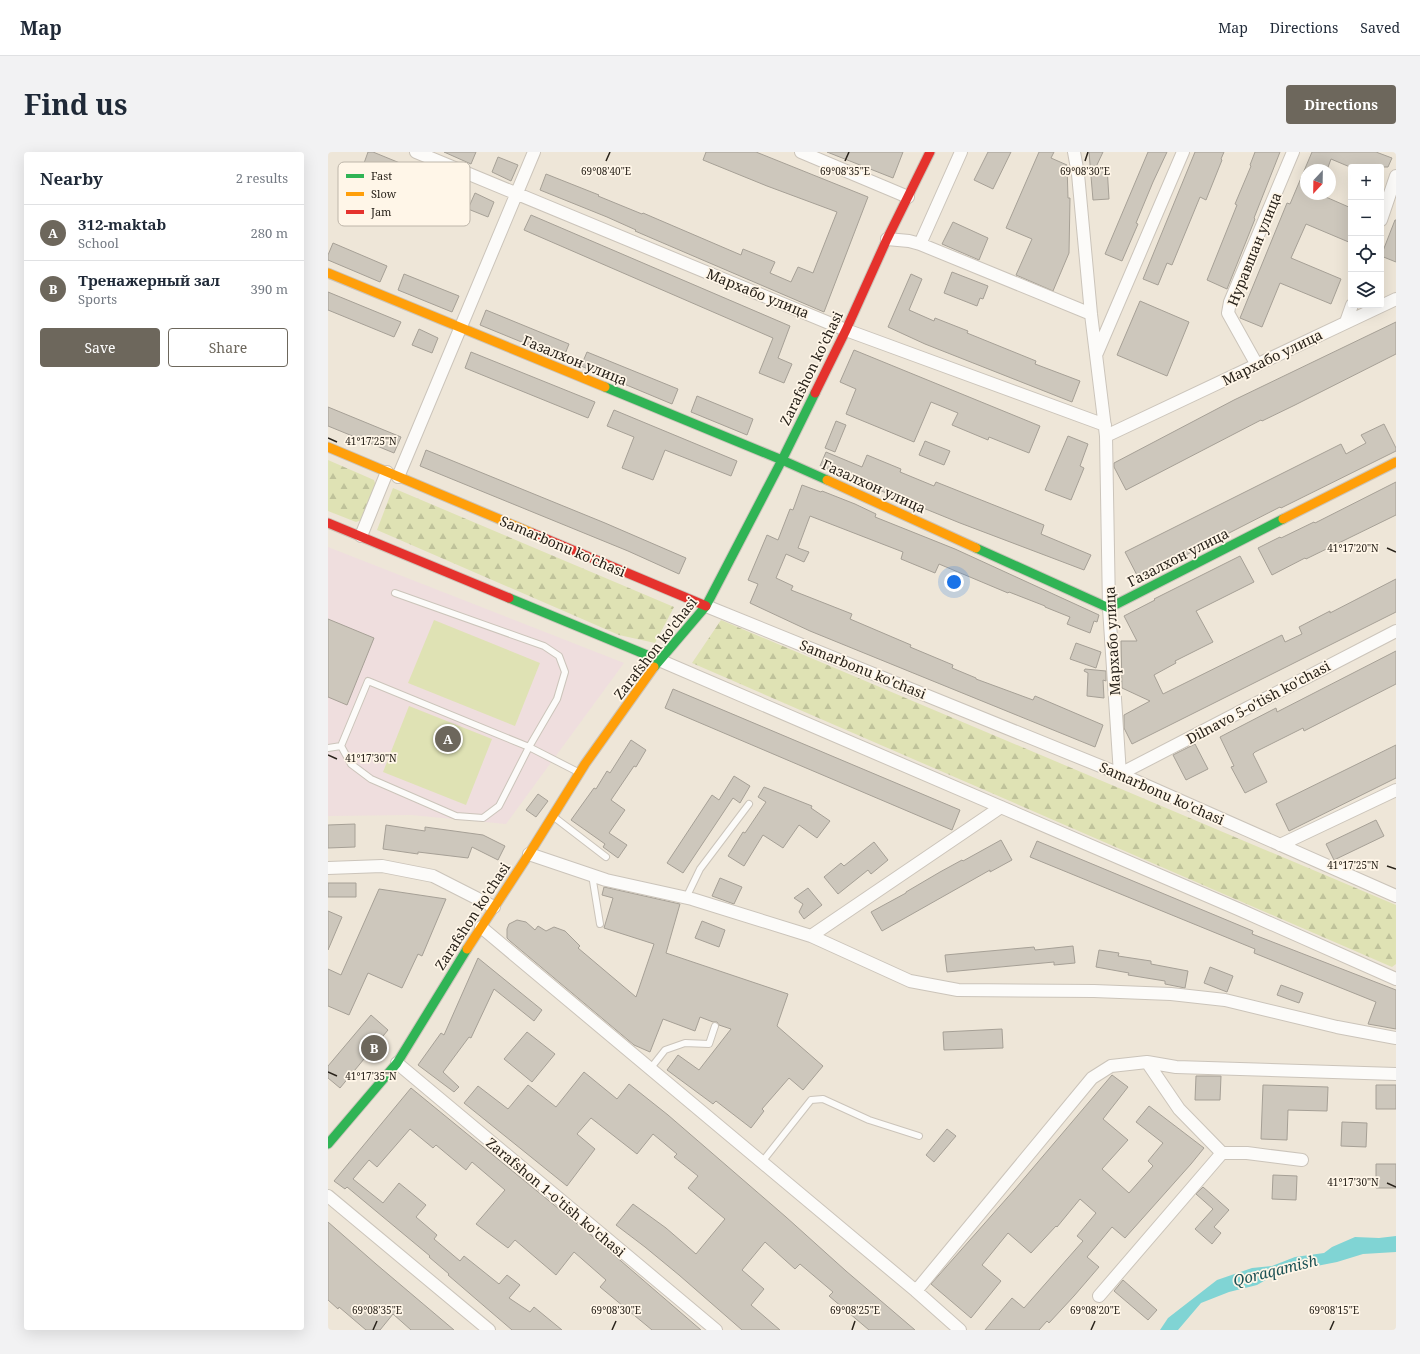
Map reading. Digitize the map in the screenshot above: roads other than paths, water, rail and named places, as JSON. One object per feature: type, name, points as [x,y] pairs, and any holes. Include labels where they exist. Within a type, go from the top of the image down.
[{"type":"street","name":"Мархабо улица","points":[[416,152],[440,162]]},
{"type":"street","points":[[361,536],[392,474],[460,328],[534,152]]},
{"type":"street","points":[[802,152],[908,197]]},
{"type":"street","name":"Zarafshon ko'chasi","points":[[328,1144],[397,1063],[480,927],[529,854],[580,773],[659,660],[706,606],[782,460],[846,330],[887,239],[930,152]]},
{"type":"street","points":[[920,244],[961,152]]},
{"type":"street","name":"Мархабо улица","points":[[1074,152],[1078,174],[1091,314],[1105,430],[1110,608],[1120,774]]},
{"type":"street","name":"Мархабо улица","points":[[1097,354],[1183,152]]},
{"type":"street","name":"Нуравшан улица","points":[[1257,365],[1228,313],[1230,302],[1293,152]]},
{"type":"street","name":"Мархабо улица","points":[[470,174],[846,330],[1105,430],[1257,365],[1396,299]]},
{"type":"street","points":[[1384,211],[1396,176]]},
{"type":"street","points":[[887,239],[909,241],[920,244],[1091,314]]},
{"type":"street","name":"Газалхон улица","points":[[328,273],[782,460],[1110,608],[1396,462]]},
{"type":"street","points":[[1346,322],[1351,308]]},
{"type":"street","name":"Samarbonu ko'chasi","points":[[328,448],[706,606],[1120,774],[1396,896]]},
{"type":"street","points":[[328,523],[659,660],[1394,976]]},
{"type":"street","name":"Dilnavo 5-o'tish ko'chasi","points":[[1120,774],[1396,630]]},
{"type":"street","points":[[1280,845],[1396,790]]},
{"type":"street","points":[[811,936],[1001,807]]},
{"type":"street","points":[[529,854],[592,876],[686,898],[811,936],[910,981],[958,990],[1094,991],[1171,994],[1225,1000],[1337,1027],[1396,1038]]},
{"type":"street","points":[[328,868],[382,866],[413,871],[433,876],[494,906]]},
{"type":"street","points":[[480,927],[916,1291],[960,1330]]},
{"type":"street","points":[[916,1291],[1092,1078],[1111,1066],[1147,1062],[1176,1067],[1396,1074]]},
{"type":"street","points":[[1147,1062],[1179,1109],[1222,1153],[1246,1153],[1302,1160]]},
{"type":"street","name":"Zarafshon 1-o'tish ko'chasi","points":[[397,1063],[716,1330]]},
{"type":"street","points":[[1099,1296],[1222,1153]]},
{"type":"street","points":[[328,1196],[488,1330]]},
{"type":"lane","points":[[341,746],[351,764],[371,779],[456,816],[483,818],[499,806],[529,747],[557,700],[565,672],[559,656],[544,646],[395,593]]},
{"type":"lane","points":[[341,746],[368,681],[529,747],[580,773]]},
{"type":"lane","points":[[328,748],[341,746]]},
{"type":"lane","points":[[686,898],[700,869],[749,804]]},
{"type":"lane","points":[[552,816],[606,858]]},
{"type":"lane","points":[[592,876],[600,924]]},
{"type":"lane","points":[[650,1069],[665,1050],[685,1043],[709,1044],[714,1026]]},
{"type":"lane","points":[[762,1162],[811,1100],[823,1099],[869,1120],[919,1136]]},
{"type":"water","name":"Qoraqamish","points":[[1396,1236],[1396,1252],[1363,1254],[1337,1262],[1276,1274],[1257,1285],[1229,1292],[1201,1303],[1178,1330],[1160,1330],[1168,1318],[1217,1280],[1252,1268],[1272,1266],[1295,1257],[1324,1253],[1332,1247],[1355,1237],[1379,1238]]},
{"type":"place","name":"312-maktab","points":[[448,739]]},
{"type":"place","name":"Тренажерный зал","points":[[374,1048]]}]
